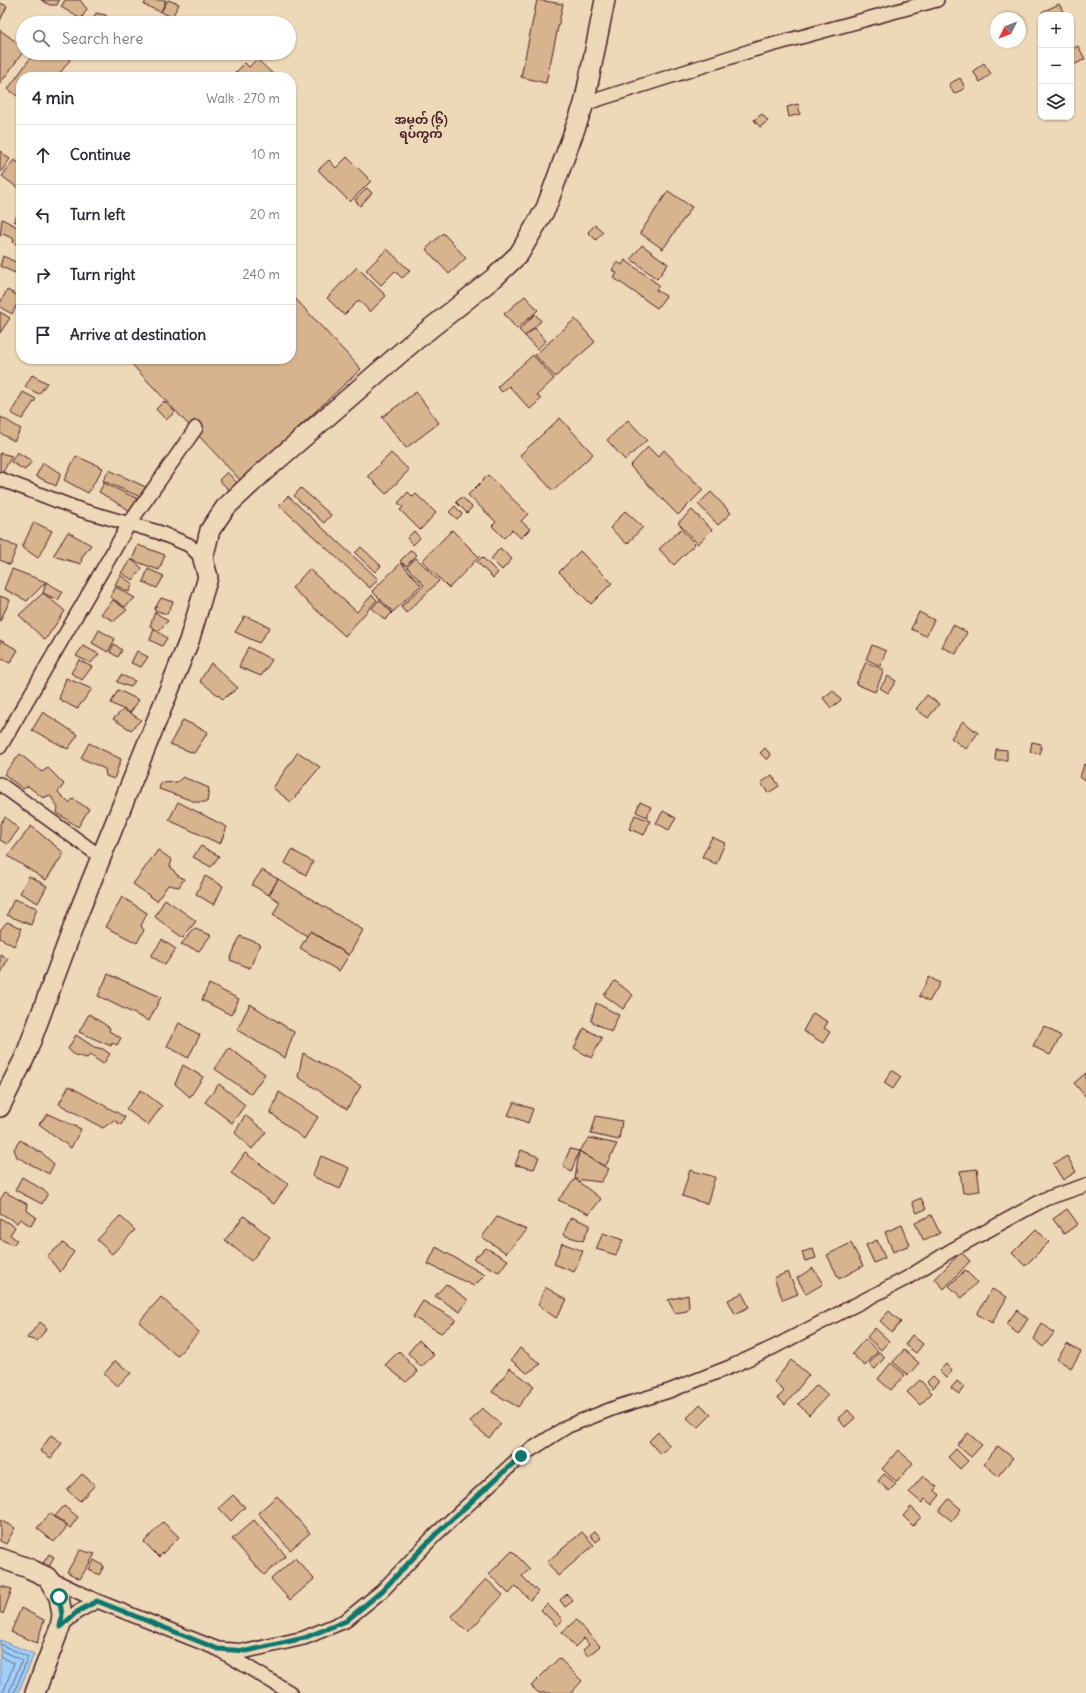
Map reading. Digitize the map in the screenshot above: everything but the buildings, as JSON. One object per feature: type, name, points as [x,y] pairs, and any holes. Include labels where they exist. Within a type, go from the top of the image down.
[{"type":"street","points":[[0,1107],[24,1057],[101,857],[189,641],[208,577],[203,558],[210,530],[225,508],[345,400],[412,343],[495,277],[519,254],[546,208],[584,104],[605,0]]},
{"type":"street","points":[[584,104],[753,50],[937,0]]},
{"type":"street","points":[[0,747],[129,524],[196,428]]},
{"type":"street","points":[[0,479],[81,510],[158,532],[189,545],[203,558]]},
{"type":"street","points":[[0,784],[101,857]]},
{"type":"street","points":[[218,1649],[247,1651],[304,1638],[346,1621],[382,1591],[435,1535],[521,1456],[568,1426],[617,1407],[669,1391],[730,1367],[774,1347],[893,1285],[950,1251],[1045,1199],[1086,1185]]},
{"type":"street","points":[[0,1558],[28,1568],[97,1601],[218,1649],[291,1693]]},
{"type":"street","points":[[35,1693],[60,1627],[62,1615],[59,1597],[47,1577]]},
{"type":"street","points":[[60,1627],[77,1612],[97,1601]]},
{"type":"water","points":[[0,1640],[34,1654],[18,1693],[0,1693]]},
{"type":"district","name":"အမှတ် (၆) ရပ်ကွက်","points":[[421,127]]},
{"type":"route","points":[[59,1597],[62,1615],[60,1627],[77,1612],[97,1601],[218,1649],[247,1651],[304,1638],[346,1621],[382,1591],[435,1535],[521,1456]]}]
